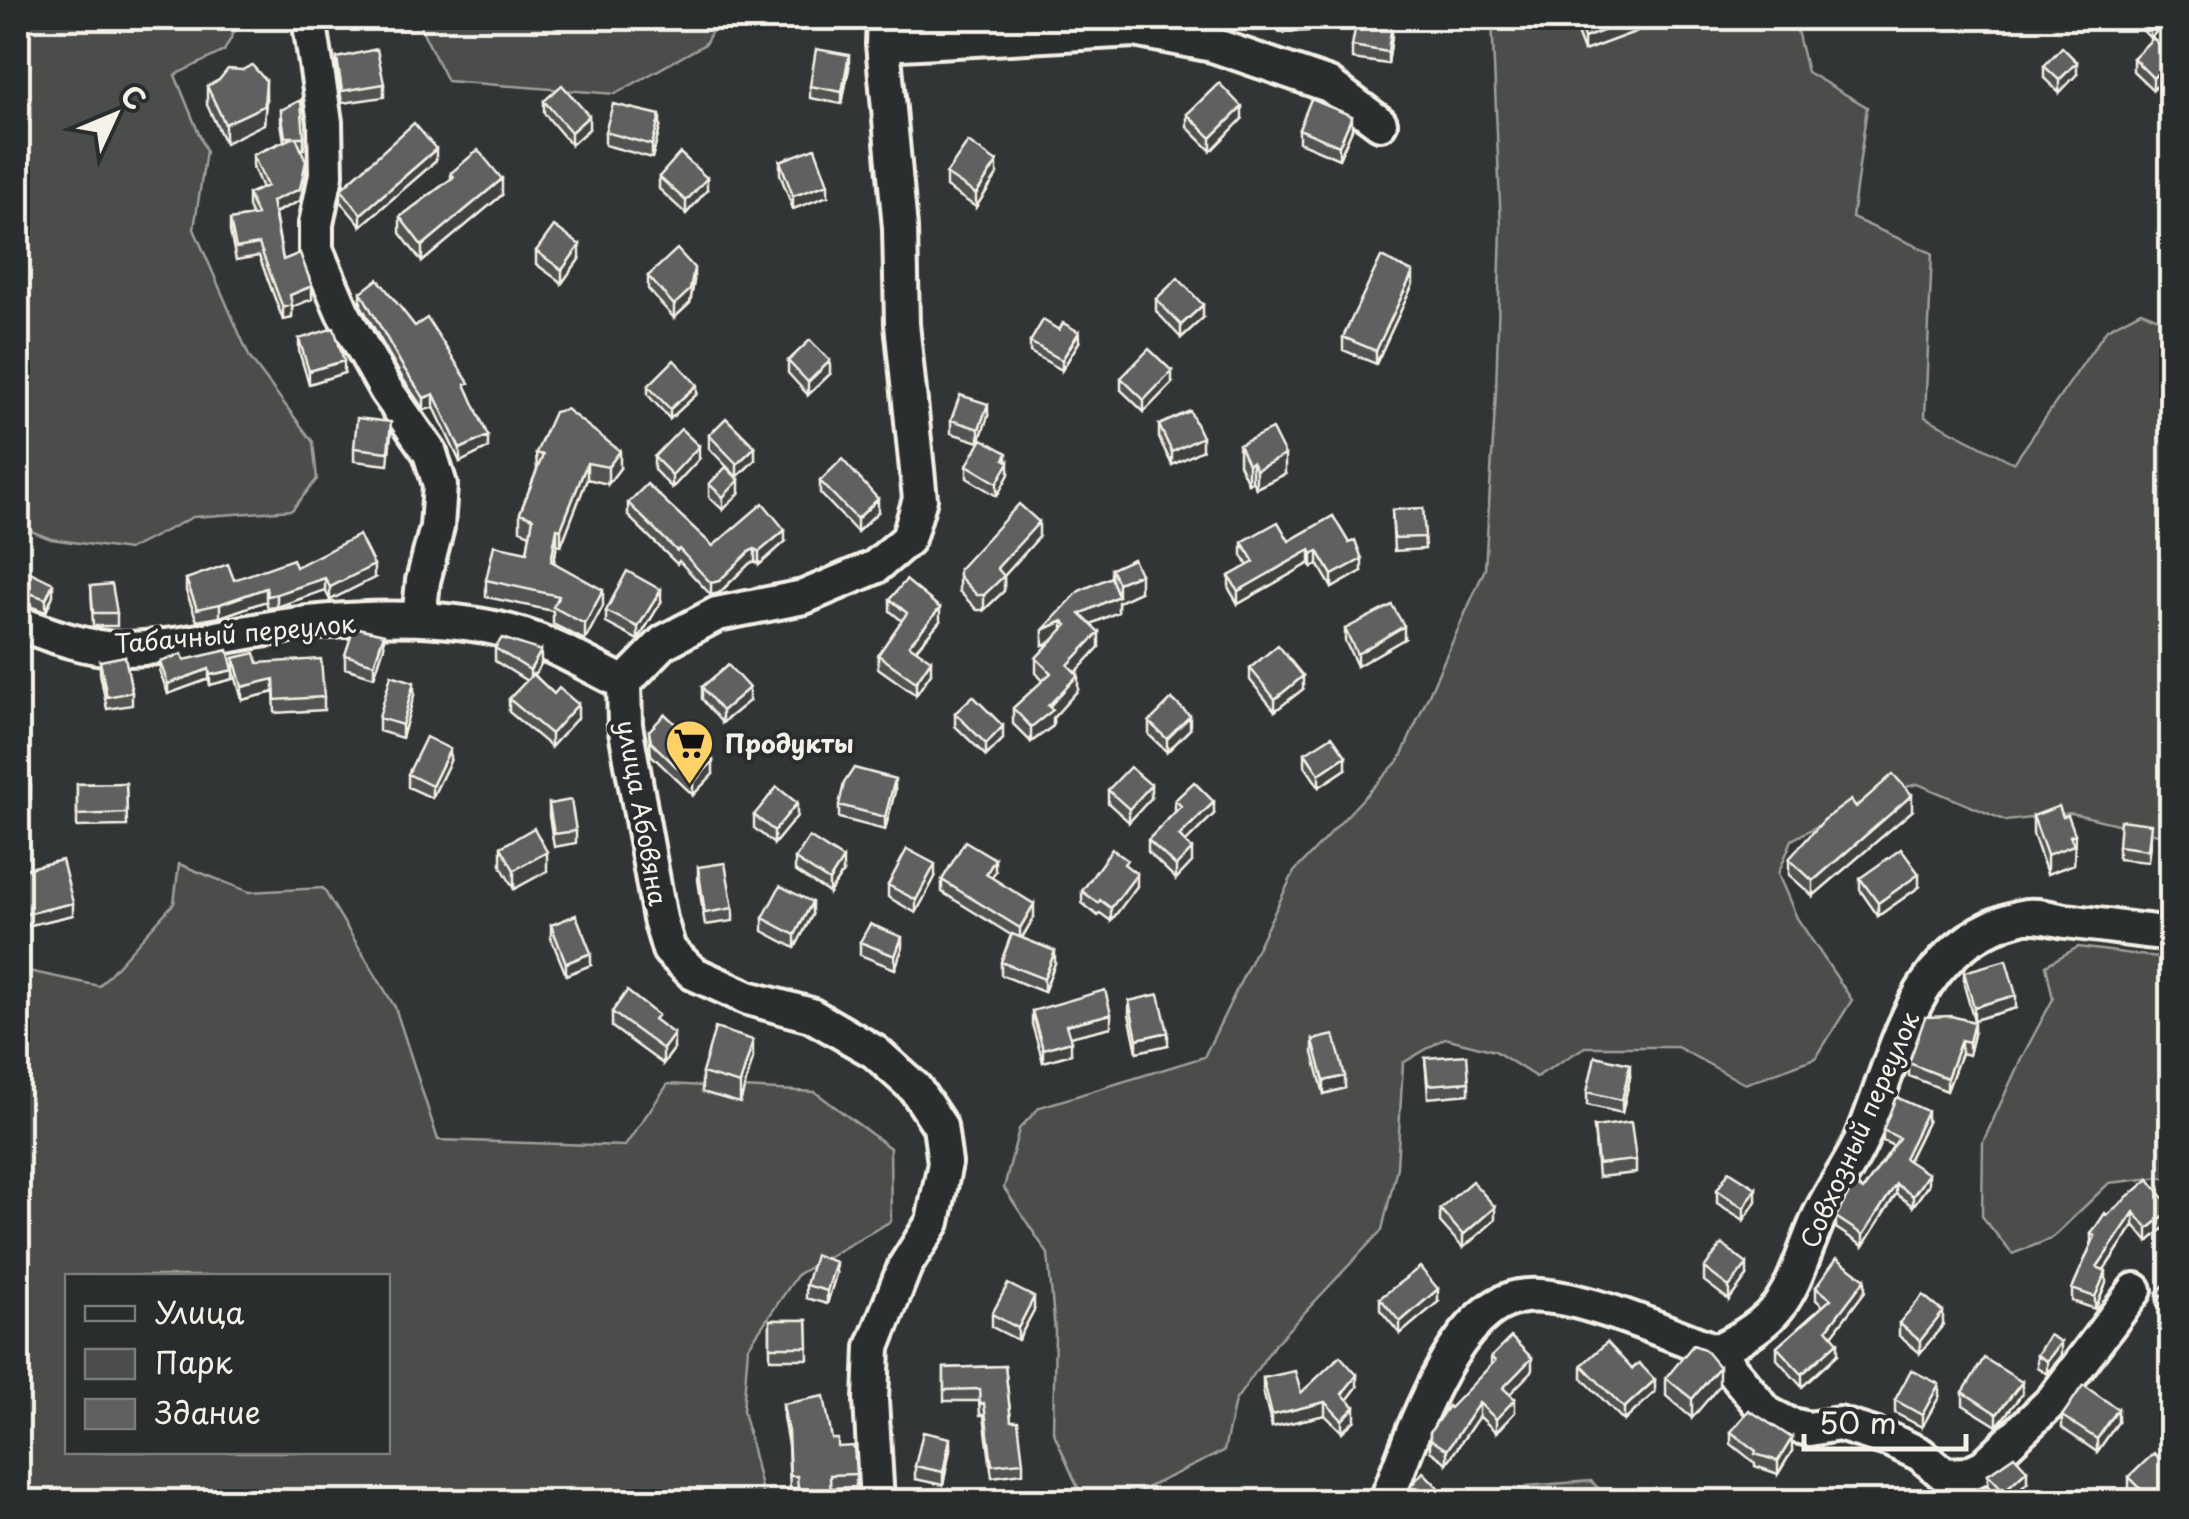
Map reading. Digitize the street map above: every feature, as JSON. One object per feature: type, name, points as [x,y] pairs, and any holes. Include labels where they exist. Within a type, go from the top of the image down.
[{"type":"street","points":[[309,18],[326,122],[326,175],[316,224],[316,250],[352,329],[386,390],[430,453],[440,486],[437,527],[419,619]]},
{"type":"street","points":[[884,31],[1135,30],[1214,45],[1329,85],[1380,124]]},
{"type":"street","name":"улица Абовяна","points":[[877,1502],[871,1400],[873,1347],[906,1266],[933,1222],[945,1163],[940,1126],[915,1088],[875,1052],[811,1015],[748,998],[693,973],[670,950],[660,919],[625,725],[624,684],[664,642],[717,614],[804,597],[875,568],[908,539],[920,499],[902,324],[900,228],[884,31]]},
{"type":"street","name":"Табачный переулок","points":[[18,623],[61,639],[118,649],[221,639],[308,622],[419,619],[472,624],[522,636],[624,684]]},
{"type":"street","name":"Совхозный переулок","points":[[1716,1351],[1752,1334],[1788,1294],[1820,1214],[1862,1139],[1894,1048],[1932,972],[1974,934],[2025,915],[2172,934]]},
{"type":"street","points":[[1386,1502],[1411,1437],[1454,1348],[1486,1310],[1518,1297],[1560,1298],[1716,1351],[1767,1413],[1778,1419],[1809,1430],[1839,1424],[1890,1440],[1920,1454],[1945,1475],[1967,1474],[1984,1466],[2052,1401],[2136,1290]]},
{"type":"green space","points":[[18,18],[235,18],[238,25],[224,51],[175,75],[206,151],[194,229],[250,358],[313,442],[317,479],[292,510],[193,517],[128,550],[51,539],[18,526]]},
{"type":"green space","points":[[416,18],[719,18],[705,44],[615,94],[447,81]]},
{"type":"green space","points":[[1492,18],[1794,18],[1807,72],[1867,107],[1852,218],[1932,253],[1925,417],[2014,463],[2107,329],[2141,311],[2171,323],[2171,834],[2072,813],[2006,821],[1918,784],[1876,794],[1792,840],[1778,874],[1797,918],[1852,1000],[1816,1058],[1745,1084],[1677,1047],[1585,1047],[1536,1077],[1495,1051],[1445,1038],[1403,1063],[1397,1167],[1382,1230],[1275,1344],[1235,1401],[1224,1451],[1119,1501],[1109,1501],[1078,1488],[1053,1431],[1055,1332],[1048,1254],[1004,1188],[1019,1129],[1040,1107],[1204,1057],[1294,872],[1400,759],[1485,569],[1501,227]]},
{"type":"green space","points":[[179,864],[249,892],[323,888],[395,1007],[438,1140],[625,1146],[668,1084],[815,1092],[890,1148],[891,1221],[798,1274],[748,1347],[743,1410],[764,1501],[18,1501],[18,951],[28,971],[99,986],[174,903]]},
{"type":"green space","points":[[2078,947],[2171,959],[2171,1182],[2162,1177],[2109,1183],[2051,1239],[2012,1254],[1982,1216],[1983,1142],[2053,999],[2046,965]]},
{"type":"green space","points":[[1591,1481],[1611,1501],[1522,1501],[1527,1486]]},
{"type":"building","points":[[1357,18],[1392,23],[1388,52],[1352,46]]},
{"type":"building","points":[[1576,18],[1635,18],[1635,19],[1584,38]]},
{"type":"building","points":[[2153,38],[2172,59],[2153,78],[2133,58]]},
{"type":"building","points":[[2062,47],[2077,62],[2059,80],[2044,66]]},
{"type":"building","points":[[377,49],[384,84],[342,91],[337,58]]},
{"type":"building","points":[[816,49],[849,55],[842,92],[810,86]]},
{"type":"building","points":[[252,65],[266,81],[264,106],[225,124],[207,86],[228,69],[242,70]]},
{"type":"building","points":[[1219,83],[1242,107],[1211,138],[1187,114]]},
{"type":"building","points":[[562,85],[589,116],[571,132],[544,101]]},
{"type":"building","points":[[1311,99],[1352,116],[1339,146],[1299,129]]},
{"type":"building","points":[[301,100],[304,137],[296,137],[306,161],[300,189],[272,201],[283,260],[300,253],[312,286],[290,295],[292,305],[283,308],[259,244],[236,248],[230,220],[257,215],[248,194],[267,186],[253,155],[294,137],[285,137],[281,110]]},
{"type":"building","points":[[613,104],[660,115],[652,145],[605,132]]},
{"type":"building","points":[[414,123],[436,149],[361,214],[341,189]]},
{"type":"building","points":[[968,142],[997,162],[976,194],[946,174]]},
{"type":"building","points":[[815,148],[828,184],[793,196],[780,161]]},
{"type":"building","points":[[478,150],[502,179],[422,246],[400,217],[454,177],[451,173]]},
{"type":"building","points":[[680,153],[707,178],[686,201],[659,177]]},
{"type":"building","points":[[554,226],[580,245],[562,270],[536,251]]},
{"type":"building","points":[[677,249],[694,268],[690,290],[674,305],[648,276]]},
{"type":"building","points":[[1381,257],[1413,272],[1376,351],[1343,337]]},
{"type":"building","points":[[1178,278],[1203,305],[1181,325],[1156,299]]},
{"type":"building","points":[[378,279],[415,326],[427,318],[469,383],[465,384],[488,436],[460,449],[434,394],[424,398],[361,292]]},
{"type":"building","points":[[1043,320],[1059,330],[1063,323],[1079,332],[1062,360],[1030,342]]},
{"type":"building","points":[[334,328],[344,361],[309,371],[299,339]]},
{"type":"building","points":[[810,340],[830,361],[808,382],[788,361]]},
{"type":"building","points":[[1149,349],[1172,371],[1144,400],[1121,378]]},
{"type":"building","points":[[674,360],[697,385],[670,409],[648,386]]},
{"type":"building","points":[[960,395],[988,404],[979,429],[951,420]]},
{"type":"building","points":[[566,409],[620,451],[608,467],[587,463],[561,529],[557,528],[551,561],[603,590],[585,624],[553,607],[559,596],[486,580],[494,545],[527,552],[533,518],[520,513],[543,455],[536,453],[554,412]]},
{"type":"building","points":[[1190,411],[1202,437],[1172,452],[1159,425]]},
{"type":"building","points":[[357,418],[391,422],[388,452],[354,448]]},
{"type":"building","points":[[726,418],[755,447],[737,464],[709,435]]},
{"type":"building","points":[[681,429],[699,446],[672,475],[654,457]]},
{"type":"building","points":[[1272,429],[1285,455],[1256,470],[1252,462],[1248,464],[1239,445]]},
{"type":"building","points":[[982,439],[1007,453],[1004,459],[1009,462],[997,483],[967,465]]},
{"type":"building","points":[[842,459],[878,499],[857,519],[820,481]]},
{"type":"building","points":[[726,467],[739,480],[723,497],[709,484]]},
{"type":"building","points":[[647,484],[713,546],[763,503],[785,530],[759,552],[750,551],[719,581],[711,583],[628,503]]},
{"type":"building","points":[[1019,504],[1039,522],[997,568],[1004,576],[984,595],[977,595],[959,576],[959,569]]},
{"type":"building","points":[[1423,508],[1425,537],[1394,538],[1392,510]]},
{"type":"building","points":[[1333,516],[1349,543],[1355,540],[1362,559],[1332,575],[1318,551],[1312,554],[1310,550],[1238,591],[1229,576],[1254,562],[1242,542],[1278,522],[1289,541]]},
{"type":"building","points":[[359,535],[374,565],[330,587],[325,578],[277,594],[268,596],[266,588],[197,609],[186,579],[228,564],[234,580],[293,559],[296,567]]},
{"type":"building","points":[[1133,559],[1140,574],[1118,583],[1111,569]]},
{"type":"building","points":[[18,566],[53,583],[46,599],[18,592]]},
{"type":"building","points":[[627,571],[661,590],[638,627],[606,611]]},
{"type":"building","points":[[1111,577],[1118,596],[1080,614],[1099,632],[1068,665],[1078,675],[1048,706],[1053,710],[1031,727],[1013,708],[1051,673],[1036,658],[1067,625],[1063,621],[1043,630],[1079,591]]},
{"type":"building","points":[[906,580],[940,608],[909,645],[931,660],[916,682],[878,655],[907,613],[890,599]]},
{"type":"building","points":[[112,584],[117,613],[93,613],[91,586]]},
{"type":"building","points":[[1392,605],[1404,626],[1357,654],[1345,629]]},
{"type":"building","points":[[354,627],[384,634],[374,664],[345,655]]},
{"type":"building","points":[[502,638],[541,651],[530,670],[495,648]]},
{"type":"building","points":[[1278,645],[1303,676],[1275,699],[1250,668]]},
{"type":"building","points":[[228,650],[233,670],[210,675],[209,669],[168,684],[160,662],[182,654],[184,660]]},
{"type":"building","points":[[255,653],[258,663],[321,659],[324,697],[275,700],[274,679],[242,687],[234,658]]},
{"type":"building","points":[[125,656],[132,692],[107,697],[100,661]]},
{"type":"building","points":[[728,665],[749,688],[722,711],[702,687]]},
{"type":"building","points":[[533,674],[554,694],[559,688],[578,704],[551,734],[509,699]]},
{"type":"building","points":[[391,675],[414,682],[402,725],[379,718]]},
{"type":"building","points":[[973,696],[1003,726],[986,744],[955,713]]},
{"type":"building","points":[[1172,699],[1190,716],[1167,739],[1149,722]]},
{"type":"building","points":[[665,714],[713,761],[693,783],[651,742],[649,731]]},
{"type":"building","points":[[1332,736],[1346,756],[1319,774],[1305,753]]},
{"type":"building","points":[[426,737],[450,749],[432,786],[408,774]]},
{"type":"building","points":[[28,755],[31,786],[18,788],[18,756]]},
{"type":"building","points":[[1130,767],[1151,785],[1129,809],[1108,790]]},
{"type":"building","points":[[854,768],[895,779],[885,817],[839,805],[844,783]]},
{"type":"building","points":[[1893,774],[1912,795],[1813,881],[1789,859],[1824,820],[1851,800],[1856,807]]},
{"type":"building","points":[[1194,782],[1214,802],[1179,836],[1192,849],[1176,866],[1148,840],[1181,806],[1175,800]]},
{"type":"building","points":[[126,783],[127,813],[77,815],[77,784]]},
{"type":"building","points":[[777,787],[797,803],[774,831],[754,815]]},
{"type":"building","points":[[571,800],[576,831],[554,834],[549,804]]},
{"type":"building","points":[[2059,806],[2063,817],[2068,815],[2075,834],[2070,836],[2074,845],[2047,855],[2033,816]]},
{"type":"building","points":[[2120,820],[2151,824],[2148,850],[2118,846]]},
{"type":"building","points":[[534,828],[547,852],[514,870],[501,847]]},
{"type":"building","points":[[809,837],[843,859],[829,881],[795,859]]},
{"type":"building","points":[[965,841],[995,859],[986,874],[1034,904],[1020,928],[942,880]]},
{"type":"building","points":[[907,849],[935,864],[916,900],[888,885]]},
{"type":"building","points":[[1112,849],[1137,874],[1111,908],[1082,891]]},
{"type":"building","points":[[1901,849],[1919,874],[1878,903],[1860,878]]},
{"type":"building","points":[[62,860],[73,903],[26,914],[18,864],[20,870]]},
{"type":"building","points":[[725,863],[733,908],[705,913],[698,867]]},
{"type":"building","points":[[780,886],[812,902],[795,935],[763,918]]},
{"type":"building","points":[[576,915],[591,953],[566,963],[551,925]]},
{"type":"building","points":[[870,924],[902,937],[895,956],[860,942]]},
{"type":"building","points":[[1012,934],[1055,951],[1044,979],[1001,962]]},
{"type":"building","points":[[2006,960],[2016,995],[1974,1007],[1964,972]]},
{"type":"building","points":[[1105,990],[1111,1014],[1066,1025],[1071,1041],[1043,1049],[1032,1011]]},
{"type":"building","points":[[627,991],[658,1015],[654,1019],[674,1034],[663,1049],[612,1012]]},
{"type":"building","points":[[1159,994],[1168,1032],[1137,1039],[1129,1001]]},
{"type":"building","points":[[1951,1016],[1974,1022],[1969,1042],[1961,1040],[1947,1078],[1909,1063],[1925,1017]]},
{"type":"building","points":[[715,1028],[753,1040],[740,1084],[702,1073]]},
{"type":"building","points":[[1334,1035],[1345,1076],[1324,1081],[1313,1040]]},
{"type":"building","points":[[1467,1055],[1469,1082],[1428,1085],[1425,1058]]},
{"type":"building","points":[[1595,1056],[1630,1064],[1622,1100],[1587,1092]]},
{"type":"building","points":[[1896,1097],[1927,1111],[1904,1158],[1928,1174],[1913,1196],[1896,1184],[1863,1235],[1836,1217],[1854,1184],[1863,1190],[1899,1138],[1883,1130]]},
{"type":"building","points":[[1631,1122],[1636,1160],[1598,1164],[1594,1127]]},
{"type":"building","points":[[1729,1171],[1756,1188],[1744,1208],[1717,1190]]},
{"type":"building","points":[[2149,1179],[2172,1209],[2148,1229],[2134,1212],[2097,1267],[2106,1271],[2095,1297],[2072,1289],[2095,1236],[2091,1234],[2105,1213]]},
{"type":"building","points":[[1472,1181],[1495,1207],[1463,1235],[1440,1209]]},
{"type":"building","points":[[1722,1244],[1747,1264],[1729,1287],[1704,1268]]},
{"type":"building","points":[[815,1255],[836,1262],[827,1291],[806,1285]]},
{"type":"building","points":[[1837,1258],[1865,1279],[1827,1329],[1838,1342],[1802,1374],[1777,1347],[1831,1299],[1816,1287]]},
{"type":"building","points":[[1420,1267],[1438,1289],[1400,1322],[1380,1298]]},
{"type":"building","points":[[2172,1278],[2172,1306],[2157,1292]]},
{"type":"building","points":[[1008,1284],[1034,1297],[1018,1328],[992,1314]]},
{"type":"building","points":[[1923,1295],[1943,1312],[1920,1341],[1899,1323]]},
{"type":"building","points":[[770,1320],[807,1320],[808,1347],[770,1347]]},
{"type":"building","points":[[2049,1335],[2061,1342],[2047,1361],[2037,1355]]},
{"type":"building","points":[[1511,1337],[1532,1358],[1503,1388],[1515,1399],[1496,1419],[1479,1403],[1447,1450],[1430,1439],[1430,1432],[1448,1406],[1495,1361],[1491,1357]]},
{"type":"building","points":[[1607,1342],[1632,1369],[1639,1363],[1655,1380],[1624,1408],[1582,1365]]},
{"type":"building","points":[[1693,1345],[1704,1349],[1719,1367],[1692,1399],[1666,1378]]},
{"type":"building","points":[[1340,1356],[1357,1375],[1342,1394],[1355,1407],[1342,1420],[1325,1402],[1272,1415],[1263,1378],[1295,1371],[1301,1393]]},
{"type":"building","points":[[1984,1358],[2022,1382],[1997,1414],[1963,1392]]},
{"type":"building","points":[[1005,1366],[1011,1421],[1018,1421],[1023,1462],[992,1465],[979,1389],[944,1390],[944,1368]]},
{"type":"building","points":[[1911,1370],[1939,1384],[1922,1415],[1895,1400]]},
{"type":"building","points":[[2083,1385],[2118,1409],[2097,1439],[2062,1416]]},
{"type":"building","points":[[824,1396],[832,1439],[838,1439],[838,1447],[854,1446],[856,1474],[830,1475],[831,1502],[799,1502],[797,1476],[790,1476],[783,1404]]},
{"type":"building","points":[[1749,1410],[1792,1438],[1778,1461],[1755,1454],[1731,1432]]},
{"type":"building","points":[[923,1432],[950,1438],[943,1472],[915,1466]]},
{"type":"building","points":[[2154,1453],[2172,1472],[2172,1502],[2145,1502],[2149,1497],[2129,1477]]},
{"type":"building","points":[[2014,1456],[2027,1470],[2004,1491],[1988,1474]]},
{"type":"building","points":[[1423,1472],[1453,1502],[1416,1502],[1406,1492]]},
{"type":"building","points":[[1220,1490],[1225,1502],[1193,1502]]},
{"type":"place","name":"Продукты","points":[[690,786]]}]
